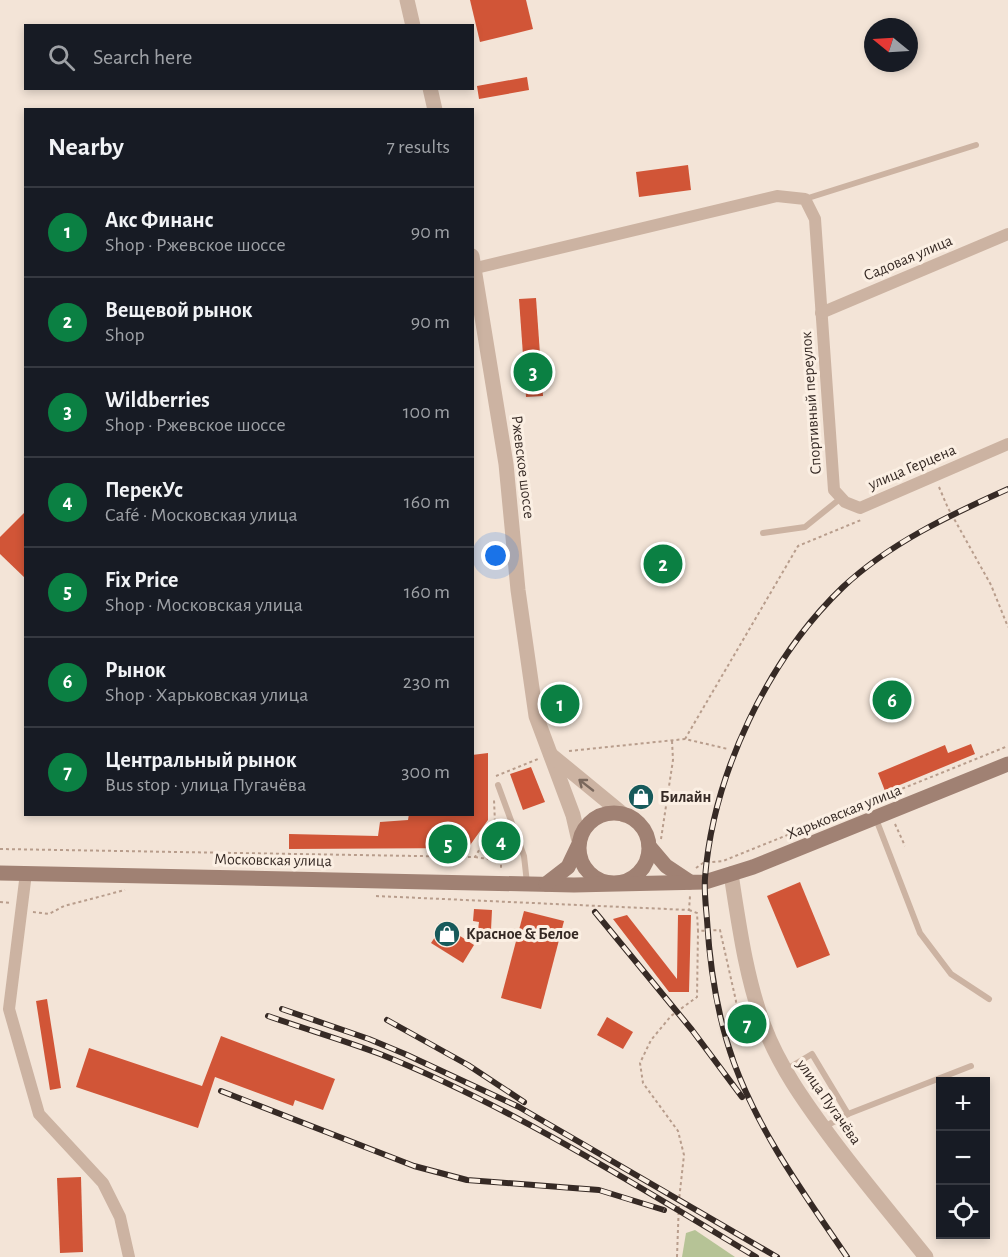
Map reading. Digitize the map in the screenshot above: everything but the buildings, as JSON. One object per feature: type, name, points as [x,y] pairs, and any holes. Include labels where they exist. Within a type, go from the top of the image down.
[{"type":"main road","name":"Харьковская улица","points":[[615,884],[690,875],[705,882],[876,819],[1008,764]]},
{"type":"main road","points":[[546,884],[568,867],[583,832],[596,818],[605,814],[624,815],[634,819],[647,836],[648,856],[640,872],[624,882],[615,884],[598,880],[585,869],[579,853],[579,843]]},
{"type":"main road","points":[[649,846],[666,866],[690,875]]},
{"type":"main road","name":"Московская улица","points":[[0,873],[615,884]]},
{"type":"street","points":[[407,0],[413,24]]},
{"type":"street","points":[[430,90],[435,108]]},
{"type":"street","points":[[474,262],[777,196],[804,199]]},
{"type":"street","name":"Спортивный переулок","points":[[804,199],[815,219],[837,494]]},
{"type":"street","name":"Садовая улица","points":[[822,313],[1008,234]]},
{"type":"street","name":"Ржевское шоссе","points":[[474,262],[506,464],[518,590],[536,716],[573,815],[579,843]]},
{"type":"street","name":"улица Герцена","points":[[837,494],[844,502],[860,508],[1008,444]]},
{"type":"street","points":[[549,753],[624,815]]},
{"type":"street","points":[[26,873],[4,1011],[39,1114],[103,1183],[120,1218],[129,1257]]},
{"type":"street","name":"улица Пугачёва","points":[[730,874],[744,955],[764,1026],[785,1070],[799,1095],[823,1127],[926,1257]]},
{"type":"lane","points":[[804,199],[976,145]]},
{"type":"lane","points":[[763,533],[805,527],[837,494]]},
{"type":"lane","points":[[498,785],[524,856],[527,883]]},
{"type":"lane","points":[[876,819],[920,933],[951,974],[989,999]]},
{"type":"lane","points":[[785,1070],[812,1054],[848,1114]]},
{"type":"lane","points":[[823,1127],[848,1114],[971,1066]]},
{"type":"path","points":[[939,487],[948,508],[991,585],[1008,627]]},
{"type":"path","points":[[685,739],[798,546],[863,519]]},
{"type":"path","points":[[492,777],[549,753],[685,739],[728,749]]},
{"type":"path","points":[[690,875],[703,863],[723,861],[1008,746]]},
{"type":"path","points":[[0,849],[475,857],[495,823],[493,794]]},
{"type":"path","points":[[677,1257],[684,1155],[678,1131],[643,1083],[640,1062],[651,1040],[671,1016],[697,997],[697,913],[689,910]]},
{"type":"path","points":[[698,931],[720,930],[736,1001],[737,1020]]},
{"type":"green space","points":[[695,1230],[735,1257],[682,1257],[686,1233]]},
{"type":"railway","points":[[847,1257],[770,1139],[745,1089],[728,1045],[715,993],[708,939],[705,883],[710,839],[719,799],[732,759],[749,720],[768,683],[816,616],[843,587],[880,557],[921,531],[1008,489]]},
{"type":"railway","points":[[595,912],[692,1030],[742,1097]]},
{"type":"railway","points":[[282,1009],[369,1039],[519,1107],[777,1257]]},
{"type":"railway","points":[[268,1016],[380,1054],[477,1098],[572,1148],[756,1257]]},
{"type":"railway","points":[[387,1020],[468,1065],[524,1102]]},
{"type":"railway","points":[[221,1091],[414,1166],[467,1180],[599,1190],[664,1210]]},
{"type":"place","name":"Wildberries","points":[[533,372]]},
{"type":"place","name":"Вещевой рынок","points":[[663,564]]},
{"type":"place","name":"Рынок","points":[[892,700]]},
{"type":"place","name":"Акс Финанс","points":[[560,704]]},
{"type":"place","name":"Билайн","points":[[641,797]]},
{"type":"place","name":"ПерекУс","points":[[501,841]]},
{"type":"place","name":"Fix Price","points":[[448,844]]},
{"type":"place","name":"Красное & Белое","points":[[447,934]]},
{"type":"place","name":"Центральный рынок","points":[[747,1024]]}]
